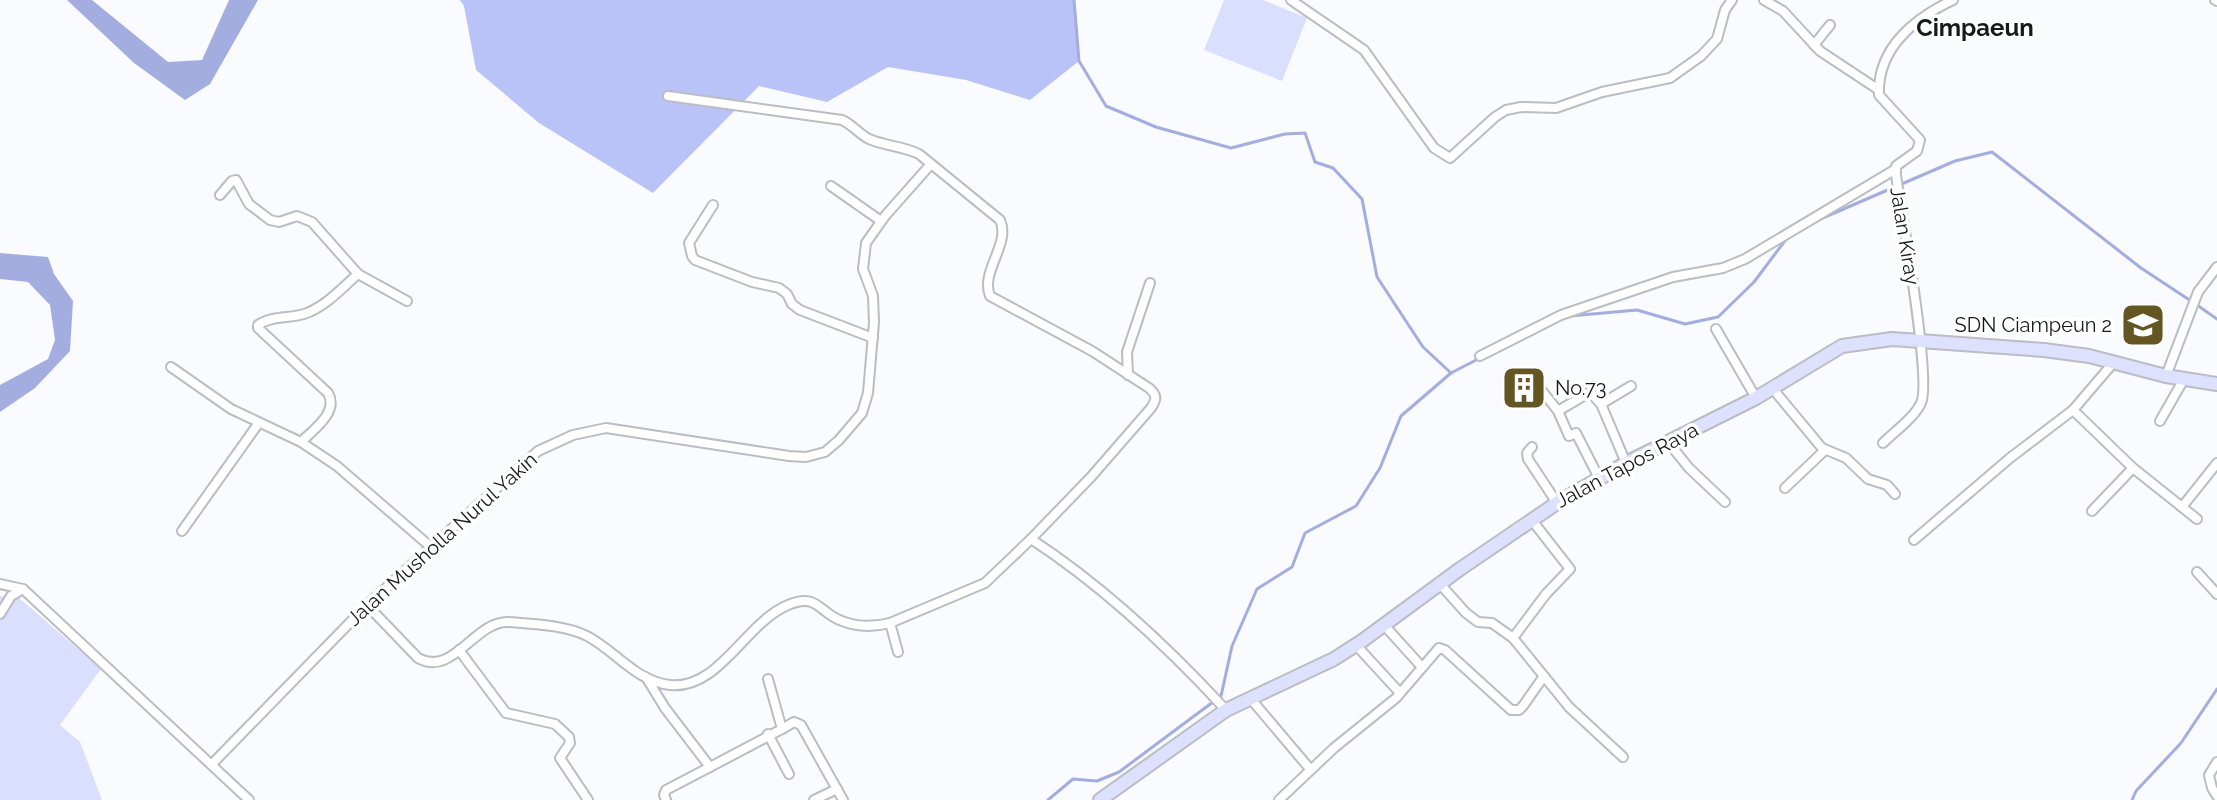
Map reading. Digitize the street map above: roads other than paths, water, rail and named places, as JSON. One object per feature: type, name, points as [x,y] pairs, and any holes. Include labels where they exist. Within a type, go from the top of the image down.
[{"type":"main road","name":"Jalan Tapos Raya","points":[[1100,800],[1222,706],[1250,698],[1334,659],[1531,519],[1626,463],[1773,389],[1842,346],[1892,339],[2044,350],[2217,384]]},
{"type":"street","points":[[1291,0],[1364,50],[1434,148],[1450,158],[1506,110],[1556,108],[1602,92],[1670,78],[1701,56],[1717,39],[1724,14],[1732,0]]},
{"type":"street","points":[[1769,1],[1783,11],[1814,45],[1879,90],[1883,67],[1901,36],[1917,20],[1948,1]]},
{"type":"street","points":[[1814,45],[1830,25]]},
{"type":"street","name":"Jalan Kiray","points":[[1879,90],[1883,100],[1920,140],[1917,151],[1899,163],[1896,172],[1920,340],[1924,391],[1921,403],[1883,443]]},
{"type":"street","points":[[367,605],[424,661],[439,662],[502,622],[569,630],[591,639],[646,677],[679,685],[712,674],[745,636],[784,606],[799,601],[817,604],[840,621],[875,627],[985,583],[1091,477],[1155,402],[1155,393],[1092,351],[990,296],[987,282],[1003,232],[1002,223],[931,164],[906,148],[867,138],[848,123],[833,117],[668,96]]},
{"type":"street","name":"Jalan Musholla Nurul Yakin","points":[[212,764],[367,605],[538,451],[561,439],[590,430],[621,429],[789,456],[806,457],[825,452],[862,413],[868,393],[873,296],[863,264],[866,243],[931,164]]},
{"type":"street","points":[[1480,356],[1561,315],[1673,277],[1723,268],[1745,259],[1896,172]]},
{"type":"street","points":[[220,195],[236,180],[249,204],[270,220],[279,222],[297,216],[310,221],[358,274],[407,301]]},
{"type":"street","points":[[831,186],[881,221]]},
{"type":"street","points":[[713,205],[689,243],[695,260],[752,282],[779,288],[800,310],[873,338]]},
{"type":"street","points":[[2166,376],[2193,304],[2217,267]]},
{"type":"street","points":[[301,442],[330,410],[331,397],[258,325],[265,320],[311,311],[329,300],[358,274]]},
{"type":"street","points":[[1128,375],[1127,352],[1150,283]]},
{"type":"street","points":[[1716,329],[1756,398]]},
{"type":"street","points":[[1914,540],[2010,458],[2073,410],[2114,362]]},
{"type":"street","points":[[171,367],[231,409],[301,442],[337,466],[432,548]]},
{"type":"street","points":[[2160,421],[2184,379]]},
{"type":"street","points":[[1538,386],[1558,411],[1569,436],[1576,433],[1599,478]]},
{"type":"street","points":[[1601,404],[1631,386]]},
{"type":"street","points":[[1773,389],[1818,444],[1846,458],[1868,479],[1887,485],[1895,494]]},
{"type":"street","points":[[1558,411],[1590,392],[1601,404],[1626,463]]},
{"type":"street","points":[[2073,410],[2133,468],[2197,519]]},
{"type":"street","points":[[182,531],[258,424]]},
{"type":"street","points":[[1668,442],[1689,468],[1725,502]]},
{"type":"street","points":[[1532,447],[1527,453],[1528,459],[1557,503]]},
{"type":"street","points":[[1785,488],[1825,450]]},
{"type":"street","points":[[2182,507],[2217,463]]},
{"type":"street","points":[[2092,511],[2133,468]]},
{"type":"street","points":[[1513,638],[1546,594],[1565,577],[1570,566],[1531,519]]},
{"type":"street","points":[[1031,539],[1085,579],[1171,652],[1222,706]]},
{"type":"street","points":[[2197,572],[2217,594]]},
{"type":"street","points":[[0,584],[23,589],[246,796],[235,800]]},
{"type":"street","points":[[1440,584],[1478,622],[1492,623],[1513,638],[1580,719],[1623,757]]},
{"type":"street","points":[[0,614],[11,596],[23,589]]},
{"type":"street","points":[[890,623],[898,652]]},
{"type":"street","points":[[1384,625],[1421,666]]},
{"type":"street","points":[[1356,645],[1400,693]]},
{"type":"street","points":[[1279,800],[1310,769],[1400,693],[1439,648],[1511,710],[1519,710],[1523,706],[1544,676]]},
{"type":"street","points":[[459,650],[506,713],[555,724],[569,737],[570,743],[560,758],[588,800]]},
{"type":"street","points":[[646,677],[665,708],[710,767]]},
{"type":"street","points":[[768,679],[782,729]]},
{"type":"street","points":[[1250,698],[1310,769]]},
{"type":"street","points":[[666,800],[666,790],[794,722],[801,725],[843,800]]},
{"type":"street","points":[[768,734],[789,774]]},
{"type":"street","points":[[2217,762],[2209,775],[2217,796]]},
{"type":"street","points":[[814,800],[837,789]]},
{"type":"waterway","points":[[1074,0],[1079,61],[1106,106],[1156,127],[1231,148],[1285,134],[1305,133],[1315,162],[1333,168],[1362,199],[1377,277],[1423,347],[1451,373]]},
{"type":"waterway","points":[[1818,220],[1955,161],[1992,152],[2141,268],[2191,301]]},
{"type":"waterway","points":[[1570,316],[1637,310],[1685,324],[1718,317],[1754,282],[1787,238]]},
{"type":"waterway","points":[[2197,305],[2217,319]]},
{"type":"waterway","points":[[1048,800],[1073,779],[1097,781],[1119,772],[1221,696],[1232,646],[1257,589],[1292,567],[1305,533],[1356,506],[1380,468],[1401,416],[1451,373],[1480,358]]},
{"type":"waterway","points":[[2132,800],[2136,791],[2181,743],[2217,689]]},
{"type":"place","name":"SDN Ciampeun 2","points":[[2143,325]]},
{"type":"place","name":"No.73","points":[[1524,388]]},
{"type":"district","name":"Cimpaeun","points":[[1975,27]]}]
